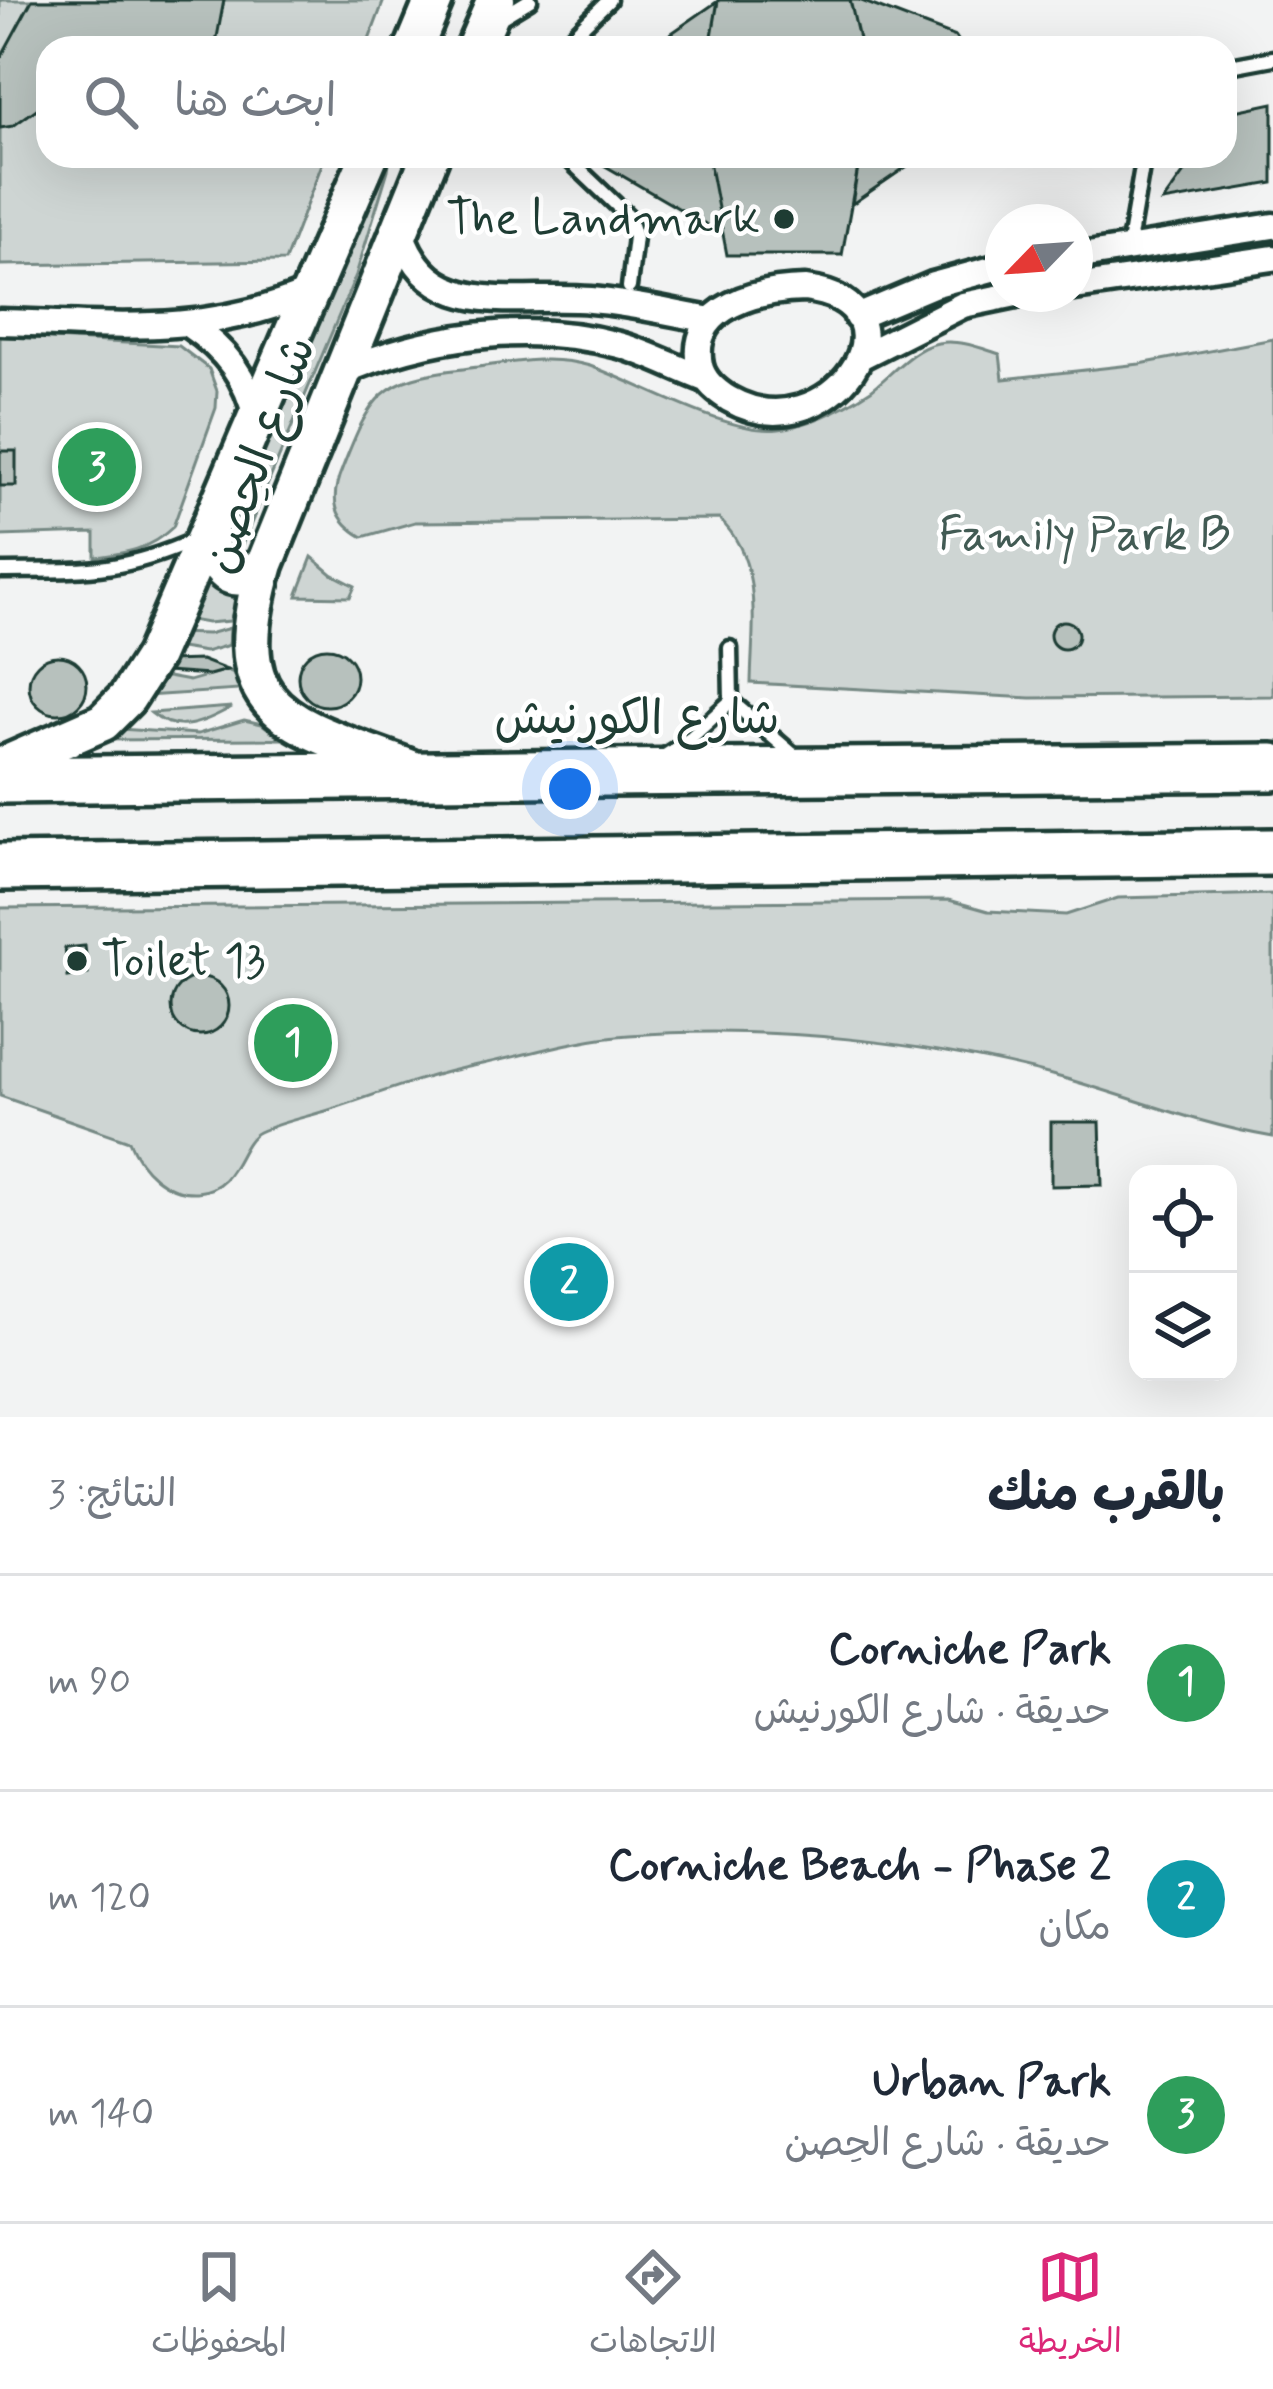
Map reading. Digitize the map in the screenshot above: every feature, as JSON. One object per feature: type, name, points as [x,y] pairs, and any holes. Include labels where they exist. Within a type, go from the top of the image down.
[{"type":"highway","name":"شارع الكورنيش","points":[[0,780],[419,772],[1273,767]]},
{"type":"highway","points":[[0,867],[1273,852]]},
{"type":"street","points":[[419,36],[431,4]]},
{"type":"street","name":"شارع الحِصن","points":[[0,767],[85,733],[114,714],[154,656],[364,168]]},
{"type":"street","name":"شارع الحِصن","points":[[419,772],[282,715],[261,693],[252,663],[250,631],[265,564],[425,168]]},
{"type":"street","points":[[1093,255],[1273,226]]},
{"type":"street","points":[[400,229],[413,261],[435,284],[453,292],[488,298],[591,300],[711,320]]},
{"type":"street","points":[[1093,284],[1273,258]]},
{"type":"street","points":[[857,317],[933,285],[985,271]]},
{"type":"street","points":[[340,373],[420,344],[506,335],[578,337],[619,345],[705,379],[734,402],[751,408],[788,409],[835,394],[851,377],[862,343],[853,307],[836,295],[782,290],[740,301],[711,320],[699,348],[705,379]]},
{"type":"street","points":[[0,322],[188,326],[252,314],[312,291]]},
{"type":"street","points":[[860,357],[963,304],[985,300]]},
{"type":"street","points":[[188,326],[218,347],[241,375],[257,421]]},
{"type":"street","points":[[207,535],[214,562],[225,572],[238,577],[265,564]]},
{"type":"lane","points":[[485,24],[530,0]]},
{"type":"lane","points":[[572,36],[609,0]]},
{"type":"lane","points":[[1237,65],[1273,58]]},
{"type":"lane","points":[[578,168],[628,216],[635,237],[629,287]]},
{"type":"lane","points":[[1128,250],[1142,168]]},
{"type":"lane","points":[[0,571],[115,568],[146,561],[207,535]]},
{"type":"lane","points":[[730,648],[731,701],[774,741],[824,773]]},
{"type":"lane","points":[[632,773],[686,742],[731,701]]},
{"type":"green space","points":[[0,0],[384,0],[370,36],[36,36],[36,168],[320,168],[285,261],[0,265]]},
{"type":"green space","points":[[381,168],[388,168],[356,275],[236,559],[221,550]]},
{"type":"green space","points":[[0,336],[179,346],[209,369],[217,391],[216,408],[173,527],[164,535],[146,546],[95,557],[95,533],[0,536]]},
{"type":"green space","name":"Family Park B","points":[[1273,339],[1273,696],[1031,698],[751,683],[749,574],[743,554],[719,519],[415,522],[363,537],[346,524],[335,500],[338,480],[371,407],[396,385],[435,373],[527,361],[574,362],[711,417],[779,429],[839,409],[871,390],[911,356],[938,343],[962,343],[1000,354],[1003,379],[1140,364]]},
{"type":"green space","points":[[312,557],[355,586],[350,597],[297,596]]},
{"type":"green space","points":[[202,576],[216,588],[239,590],[230,621],[179,618]]},
{"type":"green space","points":[[230,628],[229,645],[205,652],[168,646],[173,633],[208,634]]},
{"type":"green space","points":[[227,670],[234,673],[240,690],[145,696],[162,676],[189,681]]},
{"type":"green space","points":[[232,707],[202,722],[181,725],[151,713]]},
{"type":"green space","points":[[244,720],[262,724],[282,739],[102,740],[119,729],[198,734]]},
{"type":"green space","points":[[1273,894],[1273,1137],[958,1054],[792,1034],[682,1032],[572,1043],[458,1069],[276,1125],[252,1138],[221,1183],[185,1192],[155,1178],[129,1141],[0,1096],[0,908],[949,900],[988,911],[1066,915],[1118,898]]},
{"type":"building","points":[[32,0],[224,0],[217,36],[36,36],[36,110],[13,126],[0,128],[0,59]]},
{"type":"building","name":"The Landmark","points":[[718,0],[850,0],[858,36],[712,36]]},
{"type":"building","points":[[850,0],[953,36],[858,36]]},
{"type":"building","points":[[718,1],[712,36],[667,36]]},
{"type":"building","points":[[1273,103],[1273,183],[1163,202],[1187,168],[1237,168],[1237,111]]},
{"type":"building","points":[[609,168],[710,168],[723,234]]},
{"type":"building","name":"The Landmark","points":[[710,168],[858,168],[842,255],[727,255]]},
{"type":"building","points":[[858,168],[904,168],[852,204]]},
{"type":"building","points":[[0,451],[16,451],[16,486],[0,486]]},
{"type":"building","points":[[1064,621],[1074,625],[1078,635],[1074,645],[1064,649],[1054,645],[1050,635],[1054,625]]},
{"type":"building","points":[[327,648],[348,656],[356,677],[348,698],[327,706],[306,698],[298,677],[306,656]]},
{"type":"building","points":[[58,656],[79,664],[87,685],[79,706],[58,714],[37,706],[29,685],[37,664]]},
{"type":"building","points":[[201,660],[227,670],[209,675],[167,672],[168,661]]},
{"type":"building","name":"Toilet 13","points":[[85,946],[88,974],[68,977],[65,948]]},
{"type":"building","points":[[200,977],[221,985],[229,1006],[221,1027],[200,1035],[179,1027],[171,1006],[179,985]]},
{"type":"building","points":[[1051,1122],[1100,1122],[1102,1185],[1051,1186]]},
{"type":"place","name":"The Landmark","points":[[784,219]]},
{"type":"place","name":"Urban Park","points":[[97,467]]},
{"type":"place","name":"Toilet 13","points":[[77,961]]},
{"type":"place","name":"Corniche Park","points":[[293,1043]]},
{"type":"place","name":"Corniche Beach - Phase 2","points":[[569,1282]]}]
